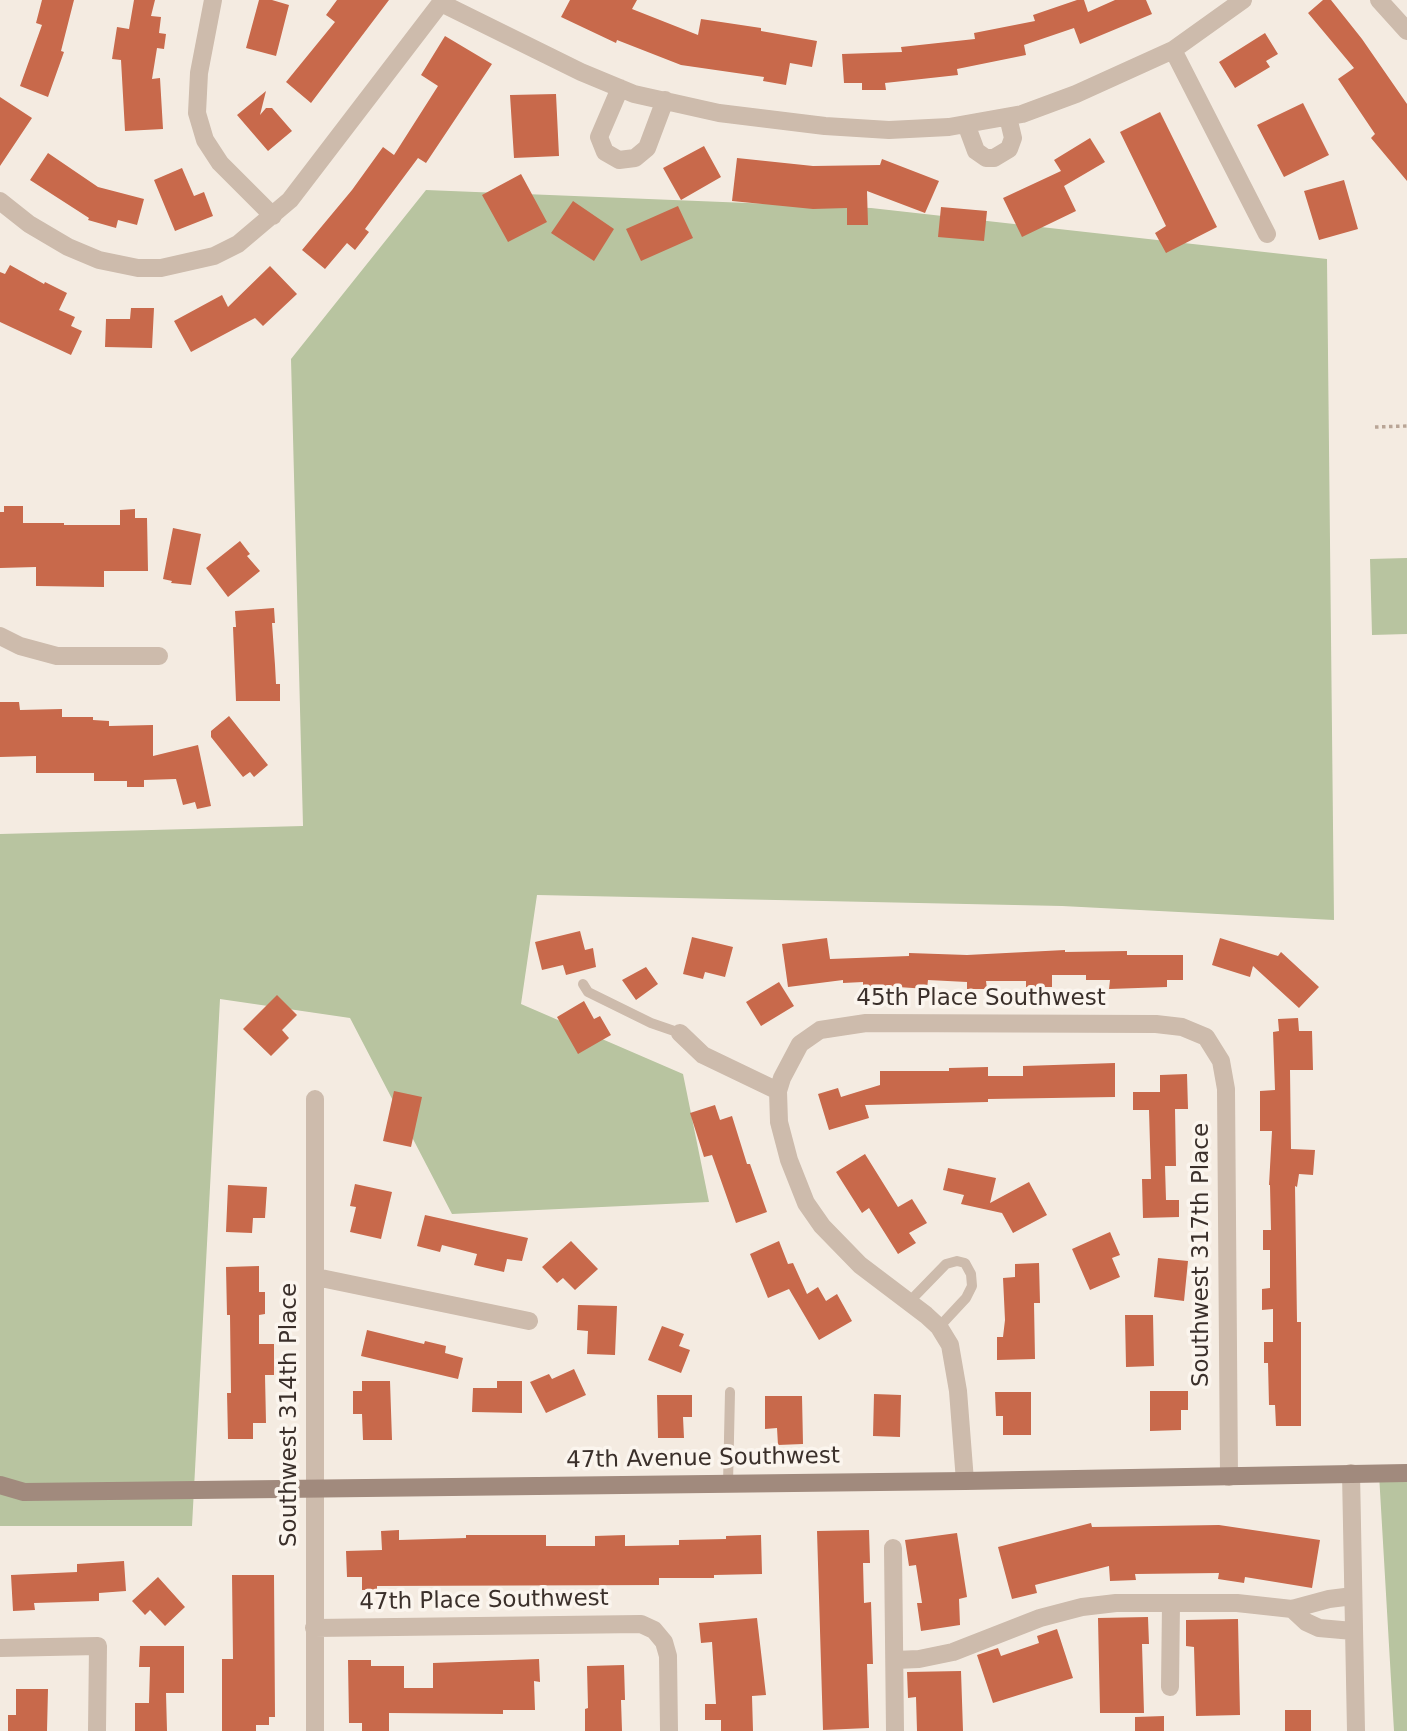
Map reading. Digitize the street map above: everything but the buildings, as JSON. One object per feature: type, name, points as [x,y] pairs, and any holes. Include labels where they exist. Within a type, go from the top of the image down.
[{"type":"main road","name":"47th Avenue Southwest","points":[[0,1485],[24,1492],[1407,1473]]},
{"type":"street","points":[[213,0],[200,73],[197,113],[205,139],[220,163],[273,216]]},
{"type":"street","points":[[0,201],[29,224],[68,247],[99,260],[138,268],[172,266],[214,256],[239,244],[290,200],[442,2],[581,72],[620,88],[719,113],[825,126],[888,130],[949,127],[1022,114],[1076,94],[1173,50],[1243,0]]},
{"type":"street","points":[[1379,0],[1407,31]]},
{"type":"street","points":[[1173,50],[1267,234]]},
{"type":"street","points":[[620,88],[599,138],[605,152],[619,160],[635,158],[647,148],[665,100]]},
{"type":"street","points":[[966,124],[976,151],[986,158],[994,158],[1009,149],[1013,138],[1008,117]]},
{"type":"street","points":[[0,636],[20,646],[57,656],[159,656]]},
{"type":"street","name":"45th Place Southwest","points":[[939,1327],[910,1301],[860,1265],[821,1226],[807,1203],[789,1160],[777,1107],[782,1078],[800,1044],[820,1030],[849,1024],[1156,1024],[1182,1027],[1206,1037]]},
{"type":"street","points":[[680,1033],[710,1059],[778,1091]]},
{"type":"street","name":"Southwest 317th Place","points":[[1206,1037],[1221,1061],[1226,1089],[1228,1477]]},
{"type":"street","name":"Southwest 314th Place","points":[[315,1099],[315,1731]]},
{"type":"street","points":[[316,1277],[529,1321]]},
{"type":"street","points":[[939,1327],[950,1345],[955,1363],[965,1481]]},
{"type":"street","points":[[1351,1473],[1356,1731]]},
{"type":"street","points":[[893,1548],[895,1731]]},
{"type":"street","points":[[895,1660],[919,1659],[953,1652],[1040,1618],[1082,1607],[1171,1603],[1256,1604],[1292,1609],[1353,1596]]},
{"type":"street","points":[[1170,1687],[1171,1603]]},
{"type":"street","points":[[1292,1609],[1306,1622],[1319,1628],[1353,1631]]},
{"type":"street","name":"47th Place Southwest","points":[[314,1628],[641,1624],[654,1629],[664,1642],[668,1656],[669,1731]]},
{"type":"street","points":[[0,1648],[97,1646],[97,1731]]},
{"type":"lane","points":[[583,984],[588,992],[651,1023],[680,1033]]},
{"type":"lane","points":[[910,1301],[946,1264],[957,1261],[965,1263],[971,1274],[972,1286],[966,1298],[939,1327]]},
{"type":"lane","points":[[728,1484],[730,1392]]},
{"type":"path","points":[[1375,427],[1407,426]]},
{"type":"green space","points":[[426,190],[871,208],[1327,259],[1334,920],[1062,906],[537,895],[521,1004],[683,1074],[709,1202],[452,1214],[350,1018],[220,999],[192,1526],[0,1526],[0,834],[303,826],[291,359]]},
{"type":"green space","points":[[1407,558],[1407,634],[1372,635],[1370,559]]},
{"type":"green space","points":[[1379,1474],[1407,1474],[1407,1731],[1394,1731]]}]
